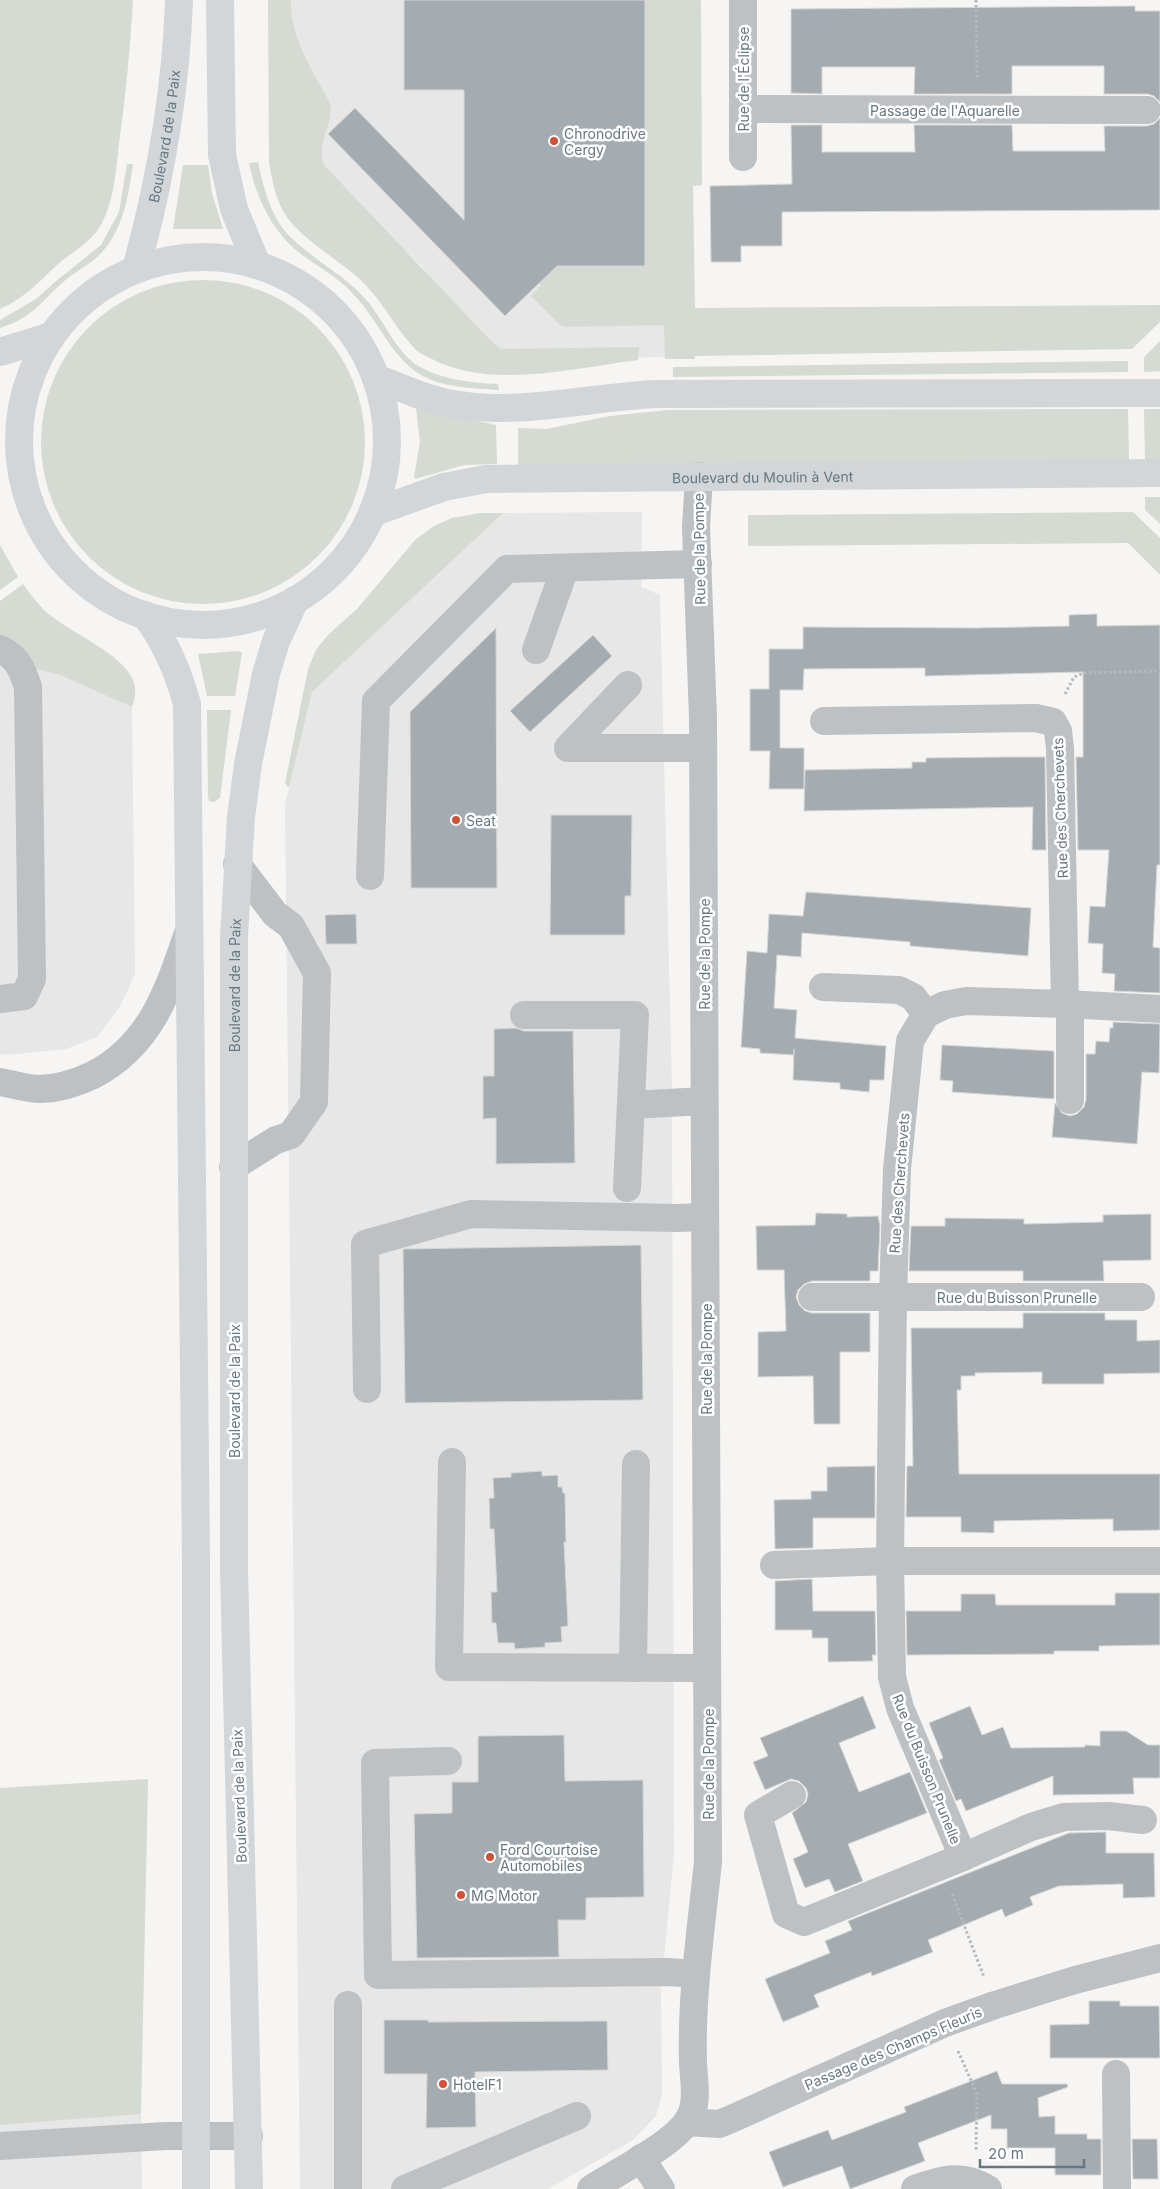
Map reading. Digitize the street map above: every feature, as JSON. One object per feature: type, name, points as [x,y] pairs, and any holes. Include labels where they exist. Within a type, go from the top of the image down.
[{"type":"main road","name":"Boulevard de la Paix","points":[[136,269],[154,193],[170,102],[176,61],[179,0]]},
{"type":"main road","points":[[220,0],[222,155],[234,209],[257,265]]},
{"type":"main road","points":[[205,256],[240,260],[257,265],[275,271],[308,289],[336,314],[359,344],[376,378],[384,412],[386,446],[382,480],[372,513],[363,531],[340,563],[327,577],[295,600],[259,616],[222,624],[183,624],[145,615],[128,609],[97,591],[70,567],[38,523],[26,489],[19,449],[22,410],[33,371],[52,336],[63,321],[88,296],[136,269],[170,260],[205,256]]},
{"type":"main road","points":[[0,352],[52,336]]},
{"type":"main road","points":[[376,378],[446,402],[474,406],[516,408],[606,397],[657,394],[1160,393]]},
{"type":"main road","points":[[0,473],[26,489]]},
{"type":"main road","name":"Boulevard du Moulin à Vent","points":[[372,513],[414,496],[471,480],[699,476],[1160,473]]},
{"type":"main road","name":"Boulevard de la Paix","points":[[249,2189],[235,1673],[234,938],[237,864],[248,764],[266,674],[276,641],[295,600]]},
{"type":"main road","points":[[145,615],[164,642],[172,658],[187,704],[191,927],[196,1559],[196,2189]]},
{"type":"street","name":"Rue de l'Éclipse","points":[[743,0],[744,157]]},
{"type":"street","name":"Passage de l'Aquarelle","points":[[744,109],[1148,110]]},
{"type":"street","name":"Rue de la Pompe","points":[[688,2122],[693,2112],[696,1974],[708,1862],[703,748],[696,527],[699,476]]},
{"type":"street","points":[[370,876],[376,701],[508,568],[698,564]]},
{"type":"street","points":[[536,650],[564,568]]},
{"type":"street","points":[[0,649],[11,654],[21,669],[28,687],[32,979],[24,996],[0,1000]]},
{"type":"street","points":[[628,685],[568,748],[703,748]]},
{"type":"street","name":"Rue des Cherchevets","points":[[824,721],[1036,718],[1053,722],[1058,731],[1060,748],[1070,1100]]},
{"type":"street","points":[[233,1167],[276,1140],[291,1135],[314,1102],[317,983],[317,973],[292,926],[275,914],[237,864]]},
{"type":"street","points":[[0,1082],[37,1089],[57,1088],[82,1080],[102,1070],[136,1044],[154,1016],[166,992],[191,927]]},
{"type":"street","points":[[823,987],[899,990],[913,997],[926,1014],[945,1005],[966,1001],[1160,1009]]},
{"type":"street","name":"Rue des Cherchevets","points":[[892,1297],[897,1169],[910,1041],[926,1014]]},
{"type":"street","points":[[524,1015],[635,1015],[627,1188]]},
{"type":"street","points":[[631,1105],[704,1101]]},
{"type":"street","points":[[367,1389],[365,1244],[471,1214],[705,1217]]},
{"type":"street","name":"Rue du Buisson Prunelle","points":[[812,1297],[1141,1297]]},
{"type":"street","name":"Rue du Buisson Prunelle","points":[[892,1297],[890,1560],[892,1677],[900,1708],[952,1861]]},
{"type":"street","points":[[452,1462],[449,1667],[707,1668]]},
{"type":"street","points":[[632,1668],[636,1464]]},
{"type":"street","points":[[774,1565],[890,1560],[1160,1561]]},
{"type":"street","points":[[448,1761],[375,1763],[378,1975],[657,1972],[696,1974]]},
{"type":"street","name":"Rue du Buisson Prunelle","points":[[792,1795],[758,1815],[786,1914],[804,1922],[1031,1827],[1064,1817],[1108,1816],[1143,1820]]},
{"type":"street","name":"Passage des Champs Fleuris","points":[[688,2122],[719,2124],[945,2023],[995,2004],[1075,1980],[1160,1958]]},
{"type":"street","points":[[348,2006],[348,2189]]},
{"type":"street","points":[[1116,2074],[1117,2189]]},
{"type":"street","points":[[405,2189],[439,2183],[577,2116]]},
{"type":"street","points":[[591,2189],[676,2136],[688,2122]]},
{"type":"street","points":[[0,2146],[166,2136],[248,2136]]},
{"type":"street","points":[[641,2158],[661,2189]]},
{"type":"street","points":[[915,2189],[946,2179],[977,2184]]},
{"type":"path","points":[[976,0],[978,110]]},
{"type":"path","points":[[1053,722],[1074,677],[1084,673],[1160,671]]},
{"type":"path","points":[[952,1861],[995,2004]]},
{"type":"path","points":[[945,2023],[977,2094],[977,2184]]},
{"type":"shaded area","points":[[0,0],[133,0],[126,90],[115,176],[111,198],[104,219],[95,234],[85,244],[62,260],[23,295],[0,309]]},
{"type":"shaded area","points":[[268,0],[291,0],[291,14],[298,40],[330,103],[330,118],[322,148],[324,165],[492,342],[501,349],[639,347],[638,360],[560,371],[506,375],[480,373],[455,368],[416,350],[365,284],[297,229],[280,205],[269,163]]},
{"type":"shaded area","points":[[277,0],[692,0],[694,356],[503,362],[465,340],[421,265],[356,206],[278,171]]},
{"type":"shaded area","points":[[645,0],[701,0],[702,185],[693,186],[695,308],[1160,305],[1160,322],[1132,349],[695,356],[695,359],[665,359],[664,325],[568,327],[560,325],[531,296],[541,285],[523,269],[523,266],[645,266]]},
{"type":"shaded area","points":[[258,162],[270,206],[284,230],[304,249],[348,282],[368,302],[404,354],[420,367],[439,375],[468,382],[498,384],[499,390],[459,387],[439,383],[421,375],[410,367],[393,348],[349,290],[336,278],[301,254],[274,225],[261,201],[252,176],[249,163]]},
{"type":"shaded area","points":[[127,164],[133,164],[123,215],[105,248],[96,258],[62,283],[28,315],[0,328],[0,320],[36,299],[101,245],[119,212]]},
{"type":"shaded area","points":[[183,165],[208,165],[212,193],[223,229],[173,229]]},
{"type":"shaded area","points":[[203,280],[235,283],[265,292],[293,307],[318,327],[338,352],[353,380],[362,410],[365,442],[362,474],[353,504],[338,532],[318,557],[293,577],[265,592],[235,601],[203,604],[171,601],[141,592],[113,577],[88,557],[68,532],[53,504],[44,474],[41,442],[44,410],[53,380],[68,352],[88,327],[113,307],[141,292],[171,283]]},
{"type":"shaded area","points":[[1160,341],[1160,371],[1144,372],[1144,357]]},
{"type":"shaded area","points":[[1128,361],[1128,372],[673,377],[673,367]]},
{"type":"shaded area","points":[[416,408],[496,425],[497,464],[465,465],[415,479],[420,442]]},
{"type":"shaded area","points":[[1128,409],[1129,460],[518,466],[518,428],[546,429],[610,416],[668,410]]},
{"type":"shaded area","points":[[1144,409],[1160,409],[1160,460],[1145,460]]},
{"type":"shaded area","points":[[1145,497],[1160,497],[1160,524],[1145,510]]},
{"type":"shaded area","points":[[642,512],[641,587],[660,595],[672,1089],[674,1854],[661,1988],[662,2095],[656,2116],[633,2140],[548,2189],[300,2189],[285,805],[312,692],[503,513]]},
{"type":"shaded area","points":[[1133,512],[1160,538],[1160,575],[1128,543],[748,546],[748,515]]},
{"type":"shaded area","points":[[480,513],[503,513],[312,692],[289,788],[285,783],[308,669],[316,650],[328,635],[357,609],[416,539],[434,526],[452,518]]},
{"type":"shaded area","points":[[0,545],[18,577],[0,590]]},
{"type":"shaded area","points":[[23,584],[45,611],[106,651],[126,670],[133,680],[135,687],[132,707],[60,675],[29,667],[0,636],[0,601]]},
{"type":"shaded area","points":[[0,624],[60,675],[132,707],[135,974],[120,1007],[97,1037],[66,1049],[7,1055],[0,1054]]},
{"type":"shaded area","points":[[239,651],[242,653],[235,696],[207,696],[198,654]]},
{"type":"shaded area","points":[[207,710],[231,710],[220,798],[214,802],[209,801],[208,797]]},
{"type":"shaded area","points":[[148,1779],[141,2114],[0,2125],[0,1788]]},
{"type":"shaded area","points":[[141,2114],[142,2189],[0,2189],[0,2125]]},
{"type":"building","name":"Chronodrive Cergy","points":[[404,0],[645,0],[645,266],[557,266],[505,316],[328,134],[355,108],[464,220],[464,90],[404,90]]},
{"type":"building","points":[[1135,6],[1135,11],[1160,11],[1160,102],[1154,96],[1148,94],[1104,94],[1104,66],[1012,66],[1012,94],[914,94],[915,67],[822,67],[822,94],[791,93],[791,9]]},
{"type":"building","points":[[1160,118],[1160,210],[782,212],[782,246],[741,246],[741,262],[711,262],[710,186],[792,184],[791,125],[822,125],[822,152],[915,152],[914,125],[1012,125],[1013,151],[1105,151],[1104,126],[1147,126],[1154,124]]},
{"type":"building","points":[[1097,614],[1097,626],[1160,625],[1160,865],[1157,865],[1153,947],[1160,948],[1160,993],[1114,991],[1115,974],[1102,973],[1103,944],[1088,943],[1090,906],[1105,907],[1109,850],[1078,850],[1076,757],[1083,757],[1083,672],[925,676],[925,668],[804,669],[803,690],[780,690],[780,748],[804,748],[804,789],[769,789],[770,751],[750,751],[750,689],[769,689],[769,649],[803,649],[803,627],[977,628],[1069,626],[1069,615]]},
{"type":"building","points":[[496,628],[497,888],[411,888],[410,712]]},
{"type":"building","points":[[593,635],[612,656],[530,732],[510,711]]},
{"type":"building","points":[[1045,757],[1046,850],[1032,850],[1033,807],[804,811],[805,770],[912,768],[912,762],[926,762],[926,758]]},
{"type":"building","points":[[551,815],[632,815],[631,896],[625,896],[625,935],[550,935]]},
{"type":"building","points":[[806,892],[1031,908],[1028,956],[910,946],[910,942],[802,933],[801,957],[777,955],[774,1008],[797,1010],[795,1038],[886,1046],[884,1080],[870,1080],[869,1092],[840,1089],[840,1083],[793,1080],[794,1055],[760,1053],[760,1049],[741,1047],[747,951],[767,953],[769,914],[803,916]]},
{"type":"building","points":[[356,914],[357,944],[326,944],[325,915]]},
{"type":"building","points":[[1113,1022],[1160,1024],[1159,1073],[1142,1072],[1137,1144],[1052,1137],[1055,1103],[1062,1113],[1070,1116],[1077,1114],[1084,1107],[1086,1100],[1086,1054],[1095,1054],[1096,1041],[1109,1042],[1110,1028],[1113,1028]]},
{"type":"building","points":[[516,1028],[524,1031],[573,1031],[575,1163],[496,1164],[496,1118],[483,1119],[483,1076],[494,1076],[494,1029]]},
{"type":"building","points":[[942,1045],[1054,1051],[1054,1099],[952,1092],[953,1081],[940,1080]]},
{"type":"building","points":[[816,1213],[847,1214],[847,1217],[878,1216],[880,1226],[878,1271],[870,1271],[870,1281],[812,1281],[804,1284],[798,1290],[796,1297],[799,1305],[805,1311],[812,1313],[870,1313],[870,1352],[840,1352],[840,1424],[814,1424],[813,1376],[758,1377],[758,1332],[786,1331],[784,1270],[757,1270],[756,1226],[815,1225]]},
{"type":"building","points":[[1151,1214],[1151,1260],[1103,1261],[1104,1281],[1023,1281],[1023,1271],[909,1271],[911,1226],[945,1226],[945,1218],[1024,1219],[1024,1224],[1103,1222],[1103,1215]]},
{"type":"building","points":[[641,1245],[643,1400],[405,1403],[403,1249]]},
{"type":"building","points":[[1023,1313],[1105,1313],[1105,1320],[1137,1320],[1137,1341],[1160,1340],[1160,1373],[1104,1374],[1104,1384],[1042,1384],[1042,1372],[975,1373],[975,1376],[961,1376],[961,1390],[957,1390],[959,1474],[1160,1474],[1160,1530],[1113,1531],[1113,1519],[994,1521],[994,1533],[961,1532],[961,1517],[906,1517],[907,1466],[913,1466],[911,1328],[1023,1328]]},
{"type":"building","points":[[875,1466],[875,1518],[813,1518],[813,1548],[775,1549],[774,1500],[811,1499],[811,1491],[827,1491],[827,1467]]},
{"type":"building","points":[[542,1471],[542,1476],[558,1475],[558,1487],[562,1487],[563,1493],[565,1493],[566,1542],[564,1542],[568,1626],[561,1627],[562,1642],[545,1643],[545,1647],[515,1649],[514,1643],[498,1643],[496,1623],[492,1623],[491,1592],[497,1592],[494,1529],[490,1529],[489,1498],[494,1498],[493,1478],[511,1477],[511,1473]]},
{"type":"building","points":[[812,1579],[813,1611],[875,1611],[876,1655],[872,1655],[873,1661],[828,1662],[828,1638],[812,1638],[812,1630],[775,1630],[775,1581]]},
{"type":"building","points":[[1115,1593],[1160,1593],[1160,1645],[1099,1646],[1099,1651],[1054,1651],[1054,1654],[907,1655],[906,1611],[961,1611],[961,1594],[995,1594],[996,1605],[1115,1605]]},
{"type":"building","points":[[863,1696],[876,1728],[839,1743],[859,1792],[910,1772],[927,1813],[848,1844],[863,1881],[835,1892],[829,1879],[805,1888],[793,1859],[808,1852],[792,1813],[806,1802],[808,1794],[806,1788],[799,1781],[791,1779],[765,1790],[753,1762],[768,1756],[760,1738]]},
{"type":"building","points":[[970,1706],[982,1735],[1003,1727],[1011,1748],[1100,1746],[1100,1731],[1126,1731],[1148,1745],[1160,1745],[1160,1778],[1133,1778],[1134,1794],[1053,1795],[1053,1776],[966,1811],[961,1799],[956,1801],[939,1760],[943,1758],[929,1723]]},
{"type":"building","points":[[564,1735],[565,1781],[643,1780],[644,1897],[586,1898],[586,1920],[558,1920],[559,1957],[417,1958],[414,1814],[452,1813],[452,1782],[478,1782],[478,1736]]},
{"type":"building","points":[[1106,1832],[1106,1853],[1154,1853],[1155,1897],[1123,1898],[1123,1884],[1059,1886],[1030,1897],[1033,1905],[1005,1917],[1002,1909],[928,1940],[933,1952],[872,1976],[871,1972],[814,1995],[819,2007],[783,2022],[765,1979],[830,1953],[825,1941],[852,1930],[848,1921],[1069,1833]]},
{"type":"building","points":[[1089,2001],[1120,2001],[1120,2006],[1159,2006],[1160,2058],[1050,2058],[1050,2025],[1089,2024]]},
{"type":"building","points":[[384,2020],[429,2020],[428,2022],[607,2021],[608,2070],[475,2072],[476,2127],[426,2128],[427,2074],[384,2074]]},
{"type":"building","points":[[997,2071],[1002,2084],[1067,2084],[1068,2087],[1038,2098],[1039,2117],[1055,2116],[1055,2134],[1087,2134],[1087,2139],[1101,2139],[1101,2175],[1055,2175],[1055,2148],[1007,2148],[1007,2129],[991,2129],[991,2115],[918,2143],[925,2161],[850,2189],[842,2166],[783,2187],[769,2152],[828,2130],[832,2140],[906,2112],[904,2107]]},
{"type":"building","points":[[1132,2139],[1157,2139],[1158,2179],[1133,2179]]},
{"type":"place","name":"Chronodrive Cergy","points":[[554,141]]},
{"type":"place","name":"Seat","points":[[456,820]]},
{"type":"place","name":"Ford Courtoise Automobiles","points":[[490,1857]]},
{"type":"place","name":"MG Motor","points":[[461,1895]]},
{"type":"place","name":"HotelF1","points":[[443,2084]]}]
